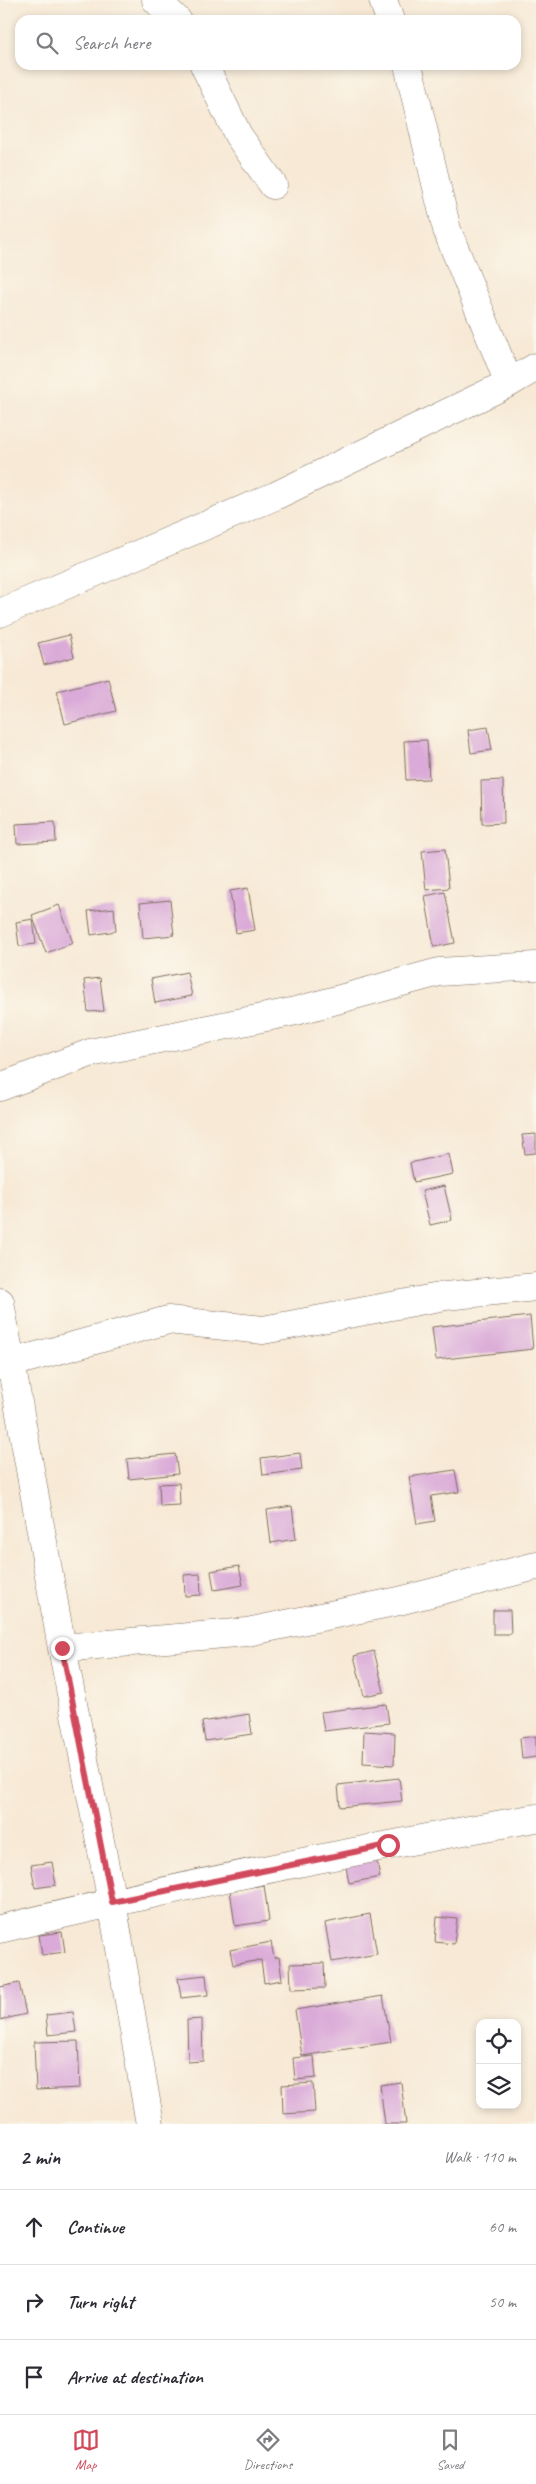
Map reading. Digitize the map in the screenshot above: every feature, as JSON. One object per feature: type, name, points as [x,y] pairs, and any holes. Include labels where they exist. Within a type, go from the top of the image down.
[{"type":"street","points":[[156,0],[172,15]]},
{"type":"street","points":[[383,0],[388,15]]},
{"type":"street","points":[[206,70],[238,135],[273,185]]},
{"type":"street","points":[[409,70],[447,230],[508,383]]},
{"type":"street","points":[[0,613],[275,496],[508,383],[536,367]]},
{"type":"street","points":[[0,1087],[90,1053],[296,1011],[438,972],[536,966]]},
{"type":"street","points":[[5,1364],[168,1320],[263,1330],[444,1296],[536,1287]]},
{"type":"street","points":[[0,1302],[5,1364],[112,1902],[150,2124]]},
{"type":"street","points":[[62,1648],[247,1632],[400,1602],[536,1566]]},
{"type":"street","points":[[0,1929],[112,1902],[388,1845],[536,1818]]},
{"type":"building","points":[[69,635],[74,657],[44,665],[38,643]]},
{"type":"building","points":[[108,678],[116,711],[65,724],[57,691]]},
{"type":"building","points":[[488,727],[492,750],[471,753],[468,730]]},
{"type":"building","points":[[427,740],[429,779],[406,780],[404,741]]},
{"type":"building","points":[[503,780],[504,823],[482,824],[481,781]]},
{"type":"building","points":[[55,822],[56,842],[17,844],[16,824]]},
{"type":"building","points":[[445,849],[449,888],[426,890],[422,851]]},
{"type":"building","points":[[248,888],[255,930],[236,933],[230,891]]},
{"type":"building","points":[[445,892],[455,943],[434,947],[425,896]]},
{"type":"building","points":[[170,900],[174,935],[143,938],[140,903]]},
{"type":"building","points":[[59,905],[73,943],[46,953],[32,915]]},
{"type":"building","points":[[114,908],[116,931],[91,935],[88,911]]},
{"type":"building","points":[[33,919],[36,944],[19,946],[16,922]]},
{"type":"building","points":[[187,972],[192,996],[155,1003],[151,979]]},
{"type":"building","points":[[100,978],[104,1011],[88,1012],[84,980]]},
{"type":"building","points":[[536,1134],[536,1153],[525,1154],[522,1135]]},
{"type":"building","points":[[449,1154],[453,1174],[414,1182],[410,1163]]},
{"type":"building","points":[[444,1186],[452,1220],[430,1225],[422,1191]]},
{"type":"building","points":[[530,1316],[533,1349],[436,1360],[432,1327]]},
{"type":"building","points":[[300,1453],[302,1470],[263,1475],[261,1458]]},
{"type":"building","points":[[175,1454],[178,1474],[129,1479],[127,1459]]},
{"type":"building","points":[[455,1470],[459,1492],[431,1496],[435,1521],[417,1524],[409,1477]]},
{"type":"building","points":[[179,1483],[180,1505],[160,1506],[159,1484]]},
{"type":"building","points":[[292,1506],[296,1539],[271,1543],[267,1510]]},
{"type":"building","points":[[239,1566],[243,1585],[214,1590],[211,1571]]},
{"type":"building","points":[[200,1574],[201,1595],[185,1596],[184,1575]]},
{"type":"building","points":[[493,1610],[510,1610],[511,1634],[493,1634]]},
{"type":"building","points":[[374,1651],[384,1692],[364,1696],[354,1656]]},
{"type":"building","points":[[386,1704],[389,1723],[324,1731],[321,1712]]},
{"type":"building","points":[[249,1714],[252,1734],[205,1741],[202,1722]]},
{"type":"building","points":[[364,1731],[395,1733],[394,1765],[363,1763]]},
{"type":"building","points":[[536,1736],[536,1757],[522,1759],[520,1738]]},
{"type":"building","points":[[399,1778],[402,1801],[340,1807],[338,1785]]},
{"type":"building","points":[[376,1856],[380,1877],[349,1883],[345,1862]]},
{"type":"building","points":[[52,1862],[56,1885],[35,1888],[31,1865]]},
{"type":"building","points":[[264,1885],[269,1921],[235,1926],[230,1890]]},
{"type":"building","points":[[370,1914],[377,1954],[332,1962],[325,1923]]},
{"type":"building","points":[[437,1917],[457,1919],[454,1944],[435,1942]]},
{"type":"building","points":[[62,1932],[65,1952],[42,1955],[39,1935]]},
{"type":"building","points":[[271,1942],[274,1958],[279,1957],[282,1980],[264,1983],[261,1960],[233,1965],[230,1950]]},
{"type":"building","points":[[324,1963],[325,1988],[291,1989],[290,1964]]},
{"type":"building","points":[[206,1975],[208,1995],[181,1998],[178,1978]]},
{"type":"building","points":[[19,1983],[26,2014],[0,2020],[0,1987]]},
{"type":"building","points":[[383,1996],[391,2042],[302,2056],[295,2010]]},
{"type":"building","points":[[73,2012],[76,2032],[48,2035],[46,2015]]},
{"type":"building","points":[[202,2019],[203,2061],[188,2062],[187,2020]]},
{"type":"building","points":[[78,2041],[80,2088],[36,2090],[34,2042]]},
{"type":"building","points":[[314,2056],[316,2078],[295,2080],[293,2058]]},
{"type":"building","points":[[401,2082],[406,2124],[385,2124],[380,2085]]},
{"type":"building","points":[[313,2083],[315,2112],[283,2114],[282,2085]]},
{"type":"route","points":[[62,1648],[112,1902],[388,1845]]}]
